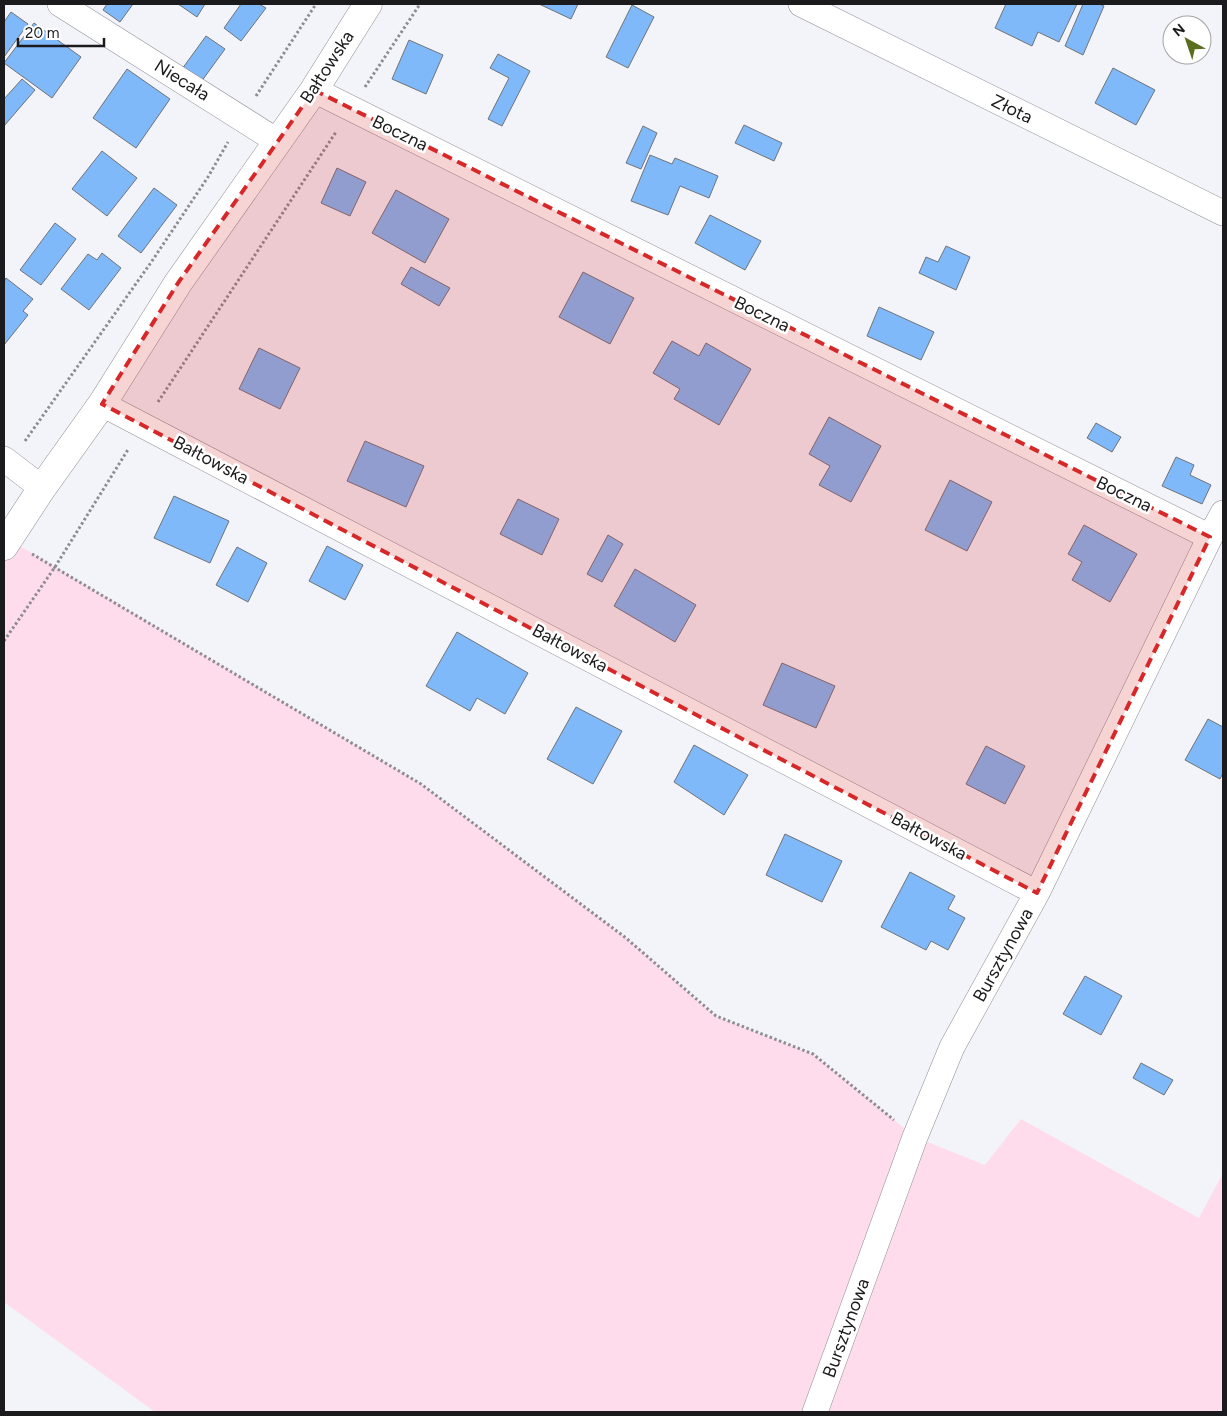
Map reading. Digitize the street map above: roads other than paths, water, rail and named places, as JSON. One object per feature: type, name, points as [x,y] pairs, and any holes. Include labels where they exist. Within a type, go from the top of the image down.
[{"type":"main road","name":"Bałtowska","points":[[6,542],[102,404],[178,283],[314,90],[368,4]]},
{"type":"street","name":"Niecała","points":[[60,4],[242,117],[277,141]]},
{"type":"street","name":"Złota","points":[[801,4],[1223,213]]},
{"type":"street","name":"Boczna","points":[[314,90],[1210,537]]},
{"type":"street","name":"Bałtowska","points":[[102,404],[1037,893]]},
{"type":"street","points":[[6,462],[42,488]]},
{"type":"street","name":"Bursztynowa","points":[[815,1412],[915,1138],[952,1047],[1037,893],[1223,513]]}]
